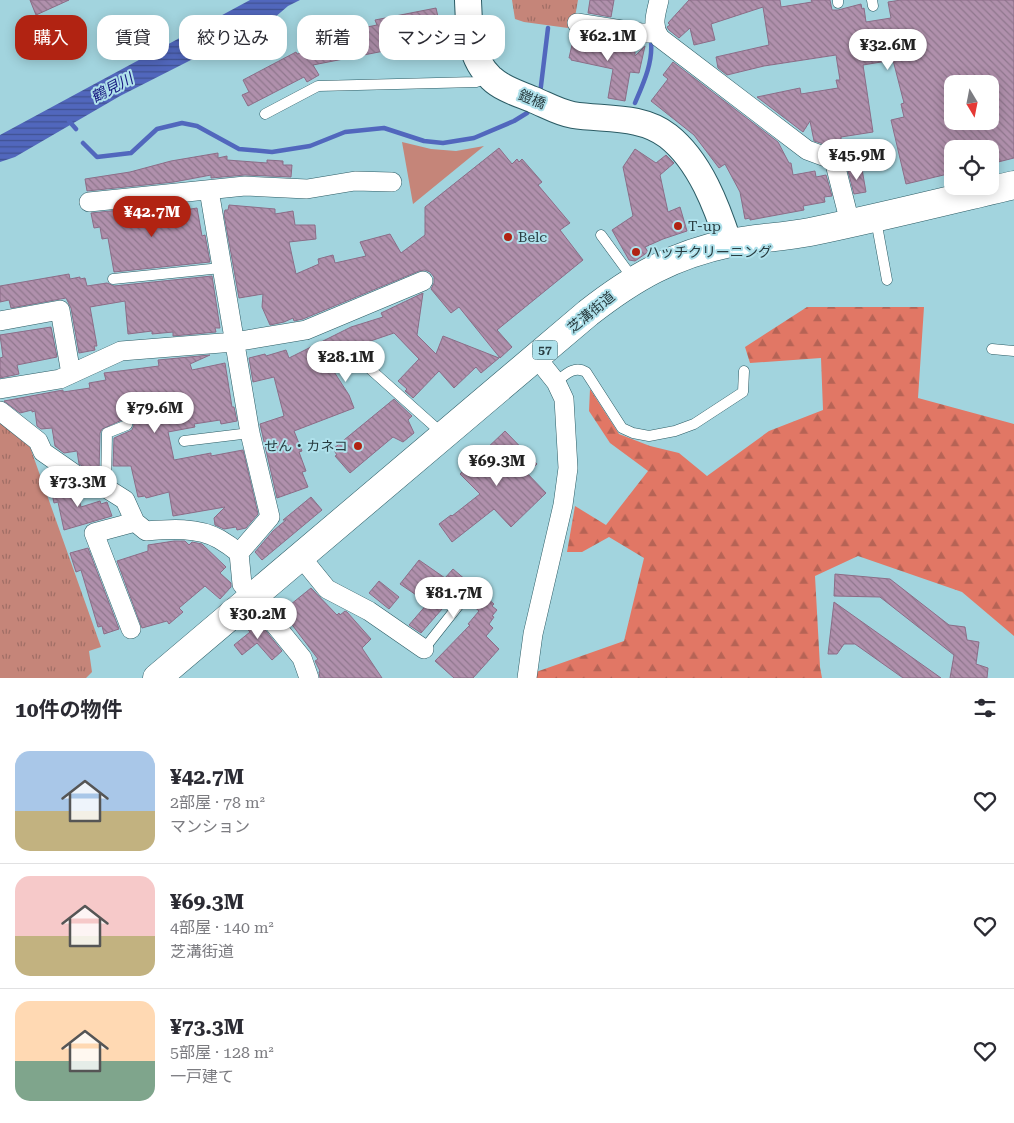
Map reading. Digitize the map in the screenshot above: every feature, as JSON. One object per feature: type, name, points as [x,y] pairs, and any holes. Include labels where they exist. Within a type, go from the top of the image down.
[{"type":"main road","name":"芝溝街道","points":[[157,678],[601,302],[634,280],[674,259],[729,244],[789,236],[1014,185]]},
{"type":"street","points":[[468,0],[471,37],[475,56],[492,78]]},
{"type":"street","points":[[659,1],[654,17],[657,33],[672,48],[807,150],[834,160],[863,220]]},
{"type":"street","points":[[577,22],[641,33],[657,33]]},
{"type":"street","name":"鎧橋","points":[[492,78],[512,90],[571,115],[636,122],[653,127],[668,136],[692,162],[718,214],[729,244]]},
{"type":"street","points":[[89,202],[246,186],[307,189],[355,181],[392,182]]},
{"type":"street","points":[[209,190],[250,433],[270,517],[239,553],[242,584],[302,658],[309,678]]},
{"type":"street","points":[[0,389],[60,379],[121,351],[234,342],[306,330],[423,281]]},
{"type":"street","points":[[0,321],[60,310],[72,374]]},
{"type":"street","points":[[527,678],[533,634],[563,505],[568,468],[565,404],[562,393],[556,382],[536,357]]},
{"type":"street","points":[[0,411],[38,441],[43,452],[89,484],[106,488],[125,500],[135,522],[146,531],[164,529],[202,532],[219,539],[239,553]]},
{"type":"street","points":[[131,630],[94,533],[135,522]]},
{"type":"street","points":[[302,557],[327,589],[369,611],[424,649]]},
{"type":"lane","points":[[264,114],[318,86],[476,82],[492,78]]},
{"type":"lane","points":[[863,220],[887,280]]},
{"type":"lane","points":[[601,235],[634,280]]},
{"type":"lane","points":[[113,280],[221,268]]},
{"type":"lane","points":[[992,349],[1014,351]]},
{"type":"lane","points":[[369,368],[445,435]]},
{"type":"lane","points":[[556,382],[576,369],[586,372],[622,428],[633,433],[649,436],[675,431],[694,424],[743,392],[744,371]]},
{"type":"lane","points":[[106,488],[107,433],[127,425]]},
{"type":"lane","points":[[184,441],[250,433]]},
{"type":"lane","points":[[424,649],[458,606]]},
{"type":"green space","points":[[512,0],[578,0],[575,17],[571,18],[568,28],[515,19]]},
{"type":"green space","points":[[402,142],[431,149],[456,151],[484,146],[413,204]]},
{"type":"green space","points":[[807,307],[924,307],[918,398],[1014,424],[1014,636],[962,592],[858,556],[815,576],[822,678],[535,678],[536,672],[624,641],[644,558],[609,537],[582,552],[567,552],[575,506],[606,525],[648,471],[610,443],[589,411],[590,389],[619,434],[650,446],[679,453],[707,476],[769,431],[823,410],[821,358],[750,363],[745,347]]},
{"type":"green space","points":[[0,423],[30,447],[101,647],[89,651],[92,672],[86,678],[0,678]]},
{"type":"water","points":[[250,0],[300,0],[288,6],[278,15],[222,15]]},
{"type":"water","name":"鶴見川","points":[[179,38],[179,60],[191,60],[120,96],[15,157],[0,162],[0,135],[139,60],[169,60],[169,44]]},
{"type":"building","points":[[30,0],[69,0],[36,15]]},
{"type":"building","points":[[590,0],[614,0],[611,17],[588,13]]},
{"type":"building","points":[[689,0],[780,0],[781,7],[812,2],[811,0],[830,0],[832,10],[861,4],[862,9],[864,8],[866,22],[891,18],[888,2],[901,0],[1014,0],[1014,158],[999,162],[999,140],[944,140],[944,175],[906,184],[891,120],[904,117],[901,104],[904,103],[893,60],[863,65],[873,132],[841,137],[841,142],[824,144],[814,141],[810,121],[803,132],[757,97],[800,88],[801,94],[838,88],[836,80],[840,80],[836,55],[764,66],[727,75],[718,68],[716,57],[769,45],[763,7],[711,24],[715,40],[694,45],[690,28],[679,38],[669,30],[667,27],[670,25],[668,23]]},
{"type":"building","points":[[436,8],[438,15],[400,15]]},
{"type":"building","points":[[379,19],[379,52],[369,54],[369,27],[377,25],[375,20]]},
{"type":"building","points":[[574,36],[606,42],[605,45],[635,52],[635,56],[645,46],[639,73],[630,72],[625,101],[608,98],[613,69],[569,58]]},
{"type":"building","points":[[296,52],[297,60],[338,60],[313,65],[319,75],[307,82],[304,77],[248,106],[242,95],[249,92],[243,80],[281,60],[287,60],[287,57]]},
{"type":"building","points":[[673,62],[778,142],[789,163],[791,163],[793,175],[815,171],[816,177],[826,175],[832,196],[824,197],[825,202],[803,206],[804,210],[750,220],[750,218],[745,219],[740,192],[725,164],[719,168],[694,135],[651,101],[668,79],[663,75]]},
{"type":"building","points":[[499,148],[512,164],[517,159],[519,162],[522,159],[542,182],[538,185],[570,223],[560,230],[583,260],[497,330],[512,347],[500,358],[459,307],[451,313],[431,289],[434,277],[425,270],[303,319],[294,321],[293,318],[270,325],[262,307],[263,294],[239,298],[224,214],[225,210],[228,210],[229,205],[275,209],[275,214],[293,211],[295,225],[315,225],[316,239],[289,242],[296,274],[319,264],[318,259],[333,255],[335,263],[366,256],[360,242],[390,234],[401,253],[425,235],[425,207]]},
{"type":"building","points":[[635,149],[656,163],[666,155],[674,163],[660,175],[668,212],[680,207],[687,231],[645,247],[648,252],[635,261],[629,260],[612,230],[633,216],[623,167]]},
{"type":"building","points":[[218,153],[218,158],[227,156],[227,160],[267,163],[267,160],[283,161],[283,165],[292,165],[291,177],[245,175],[211,178],[211,175],[174,182],[87,191],[85,179],[130,172],[171,161]]},
{"type":"building","points":[[862,169],[866,192],[854,194],[848,171]]},
{"type":"building","points":[[149,207],[150,213],[173,209],[173,212],[197,208],[202,236],[205,235],[210,262],[114,272],[108,238],[102,239],[100,227],[94,228],[91,213]]},
{"type":"building","points":[[69,274],[70,279],[85,278],[87,286],[107,283],[114,286],[212,276],[220,328],[215,328],[216,332],[173,336],[173,332],[152,334],[152,331],[128,334],[125,301],[90,307],[97,346],[94,346],[95,350],[79,353],[71,308],[66,298],[11,308],[9,300],[0,302],[0,286]]},
{"type":"building","points":[[423,293],[417,335],[436,354],[443,336],[499,358],[481,373],[476,367],[454,388],[439,371],[413,398],[398,381],[419,359],[394,333],[353,347],[327,361],[349,395],[354,408],[294,431],[302,451],[299,452],[306,471],[302,472],[308,487],[277,498],[260,424],[284,416],[274,377],[253,382],[249,358],[265,354],[266,356],[286,350],[289,358],[351,327],[383,317],[381,313]]},
{"type":"building","points":[[51,327],[57,357],[17,365],[19,374],[0,378],[0,358],[3,357],[0,335]]},
{"type":"building","points":[[210,355],[190,364],[192,370],[225,363],[232,407],[234,407],[237,421],[221,424],[220,420],[194,424],[195,427],[168,432],[174,460],[211,453],[211,456],[243,450],[258,514],[246,528],[237,530],[236,527],[224,529],[215,525],[214,518],[225,507],[173,516],[169,492],[146,498],[145,496],[138,497],[131,466],[113,466],[114,438],[132,430],[134,425],[131,419],[124,419],[102,429],[100,433],[99,471],[92,472],[79,464],[77,451],[64,453],[55,446],[52,428],[41,429],[37,426],[35,411],[20,413],[4,401],[63,390],[63,392],[90,388],[89,383],[106,380],[104,373],[159,366],[158,360]]},
{"type":"building","points":[[394,399],[412,416],[408,420],[414,433],[403,442],[393,437],[350,473],[335,456],[337,455],[333,449]]},
{"type":"building","points":[[505,431],[537,464],[527,473],[546,493],[511,527],[494,509],[452,542],[439,524],[480,494],[460,474]]},
{"type":"building","points":[[71,485],[76,489],[81,507],[100,501],[101,504],[107,502],[112,516],[64,530],[58,502],[54,503],[51,489]]},
{"type":"building","points":[[311,497],[322,510],[262,560],[255,552],[273,531],[286,520],[283,520]]},
{"type":"building","points":[[185,541],[189,545],[192,542],[202,544],[226,567],[220,573],[231,583],[231,587],[220,599],[205,586],[179,608],[183,612],[169,624],[167,621],[142,628],[117,561],[148,551],[148,545]]},
{"type":"building","points":[[88,548],[119,629],[104,634],[102,626],[98,627],[81,570],[76,572],[70,553]]},
{"type":"building","points":[[419,560],[445,578],[453,569],[494,604],[492,606],[497,610],[489,624],[493,628],[486,636],[499,649],[473,678],[454,678],[435,661],[470,625],[468,624],[479,611],[457,592],[421,633],[409,625],[428,603],[400,584]]},
{"type":"building","points":[[835,574],[890,579],[949,625],[965,627],[967,640],[979,642],[976,664],[988,668],[987,678],[950,678],[954,655],[880,597],[834,596]]},
{"type":"building","points":[[379,581],[399,597],[389,609],[369,593]]},
{"type":"building","points":[[311,588],[337,615],[345,611],[347,612],[371,639],[362,648],[382,678],[320,678],[320,671],[315,661],[318,659],[290,622],[288,623],[280,613]]},
{"type":"building","points":[[834,602],[941,678],[903,678],[855,644],[844,644],[837,654],[828,654]]},
{"type":"building","points":[[254,616],[282,651],[272,660],[257,643],[242,655],[234,645],[250,632],[244,625]]},
{"type":"waterway","points":[[540,94],[548,28]]},
{"type":"waterway","points":[[635,103],[649,66],[651,42]]},
{"type":"waterway","points":[[83,143],[97,157],[131,153],[157,129],[182,123],[197,126],[239,149],[272,152],[310,146],[345,132],[384,128],[424,141],[443,143],[474,138],[514,121],[527,113],[531,108]]},
{"type":"waterway","points":[[69,121],[76,129]]},
{"type":"place","name":"T-up","points":[[678,226]]},
{"type":"place","name":"Belc","points":[[508,237]]},
{"type":"place","name":"ハッチクリーニング","points":[[636,252]]},
{"type":"place","name":"せん・カネコ","points":[[358,446]]}]
